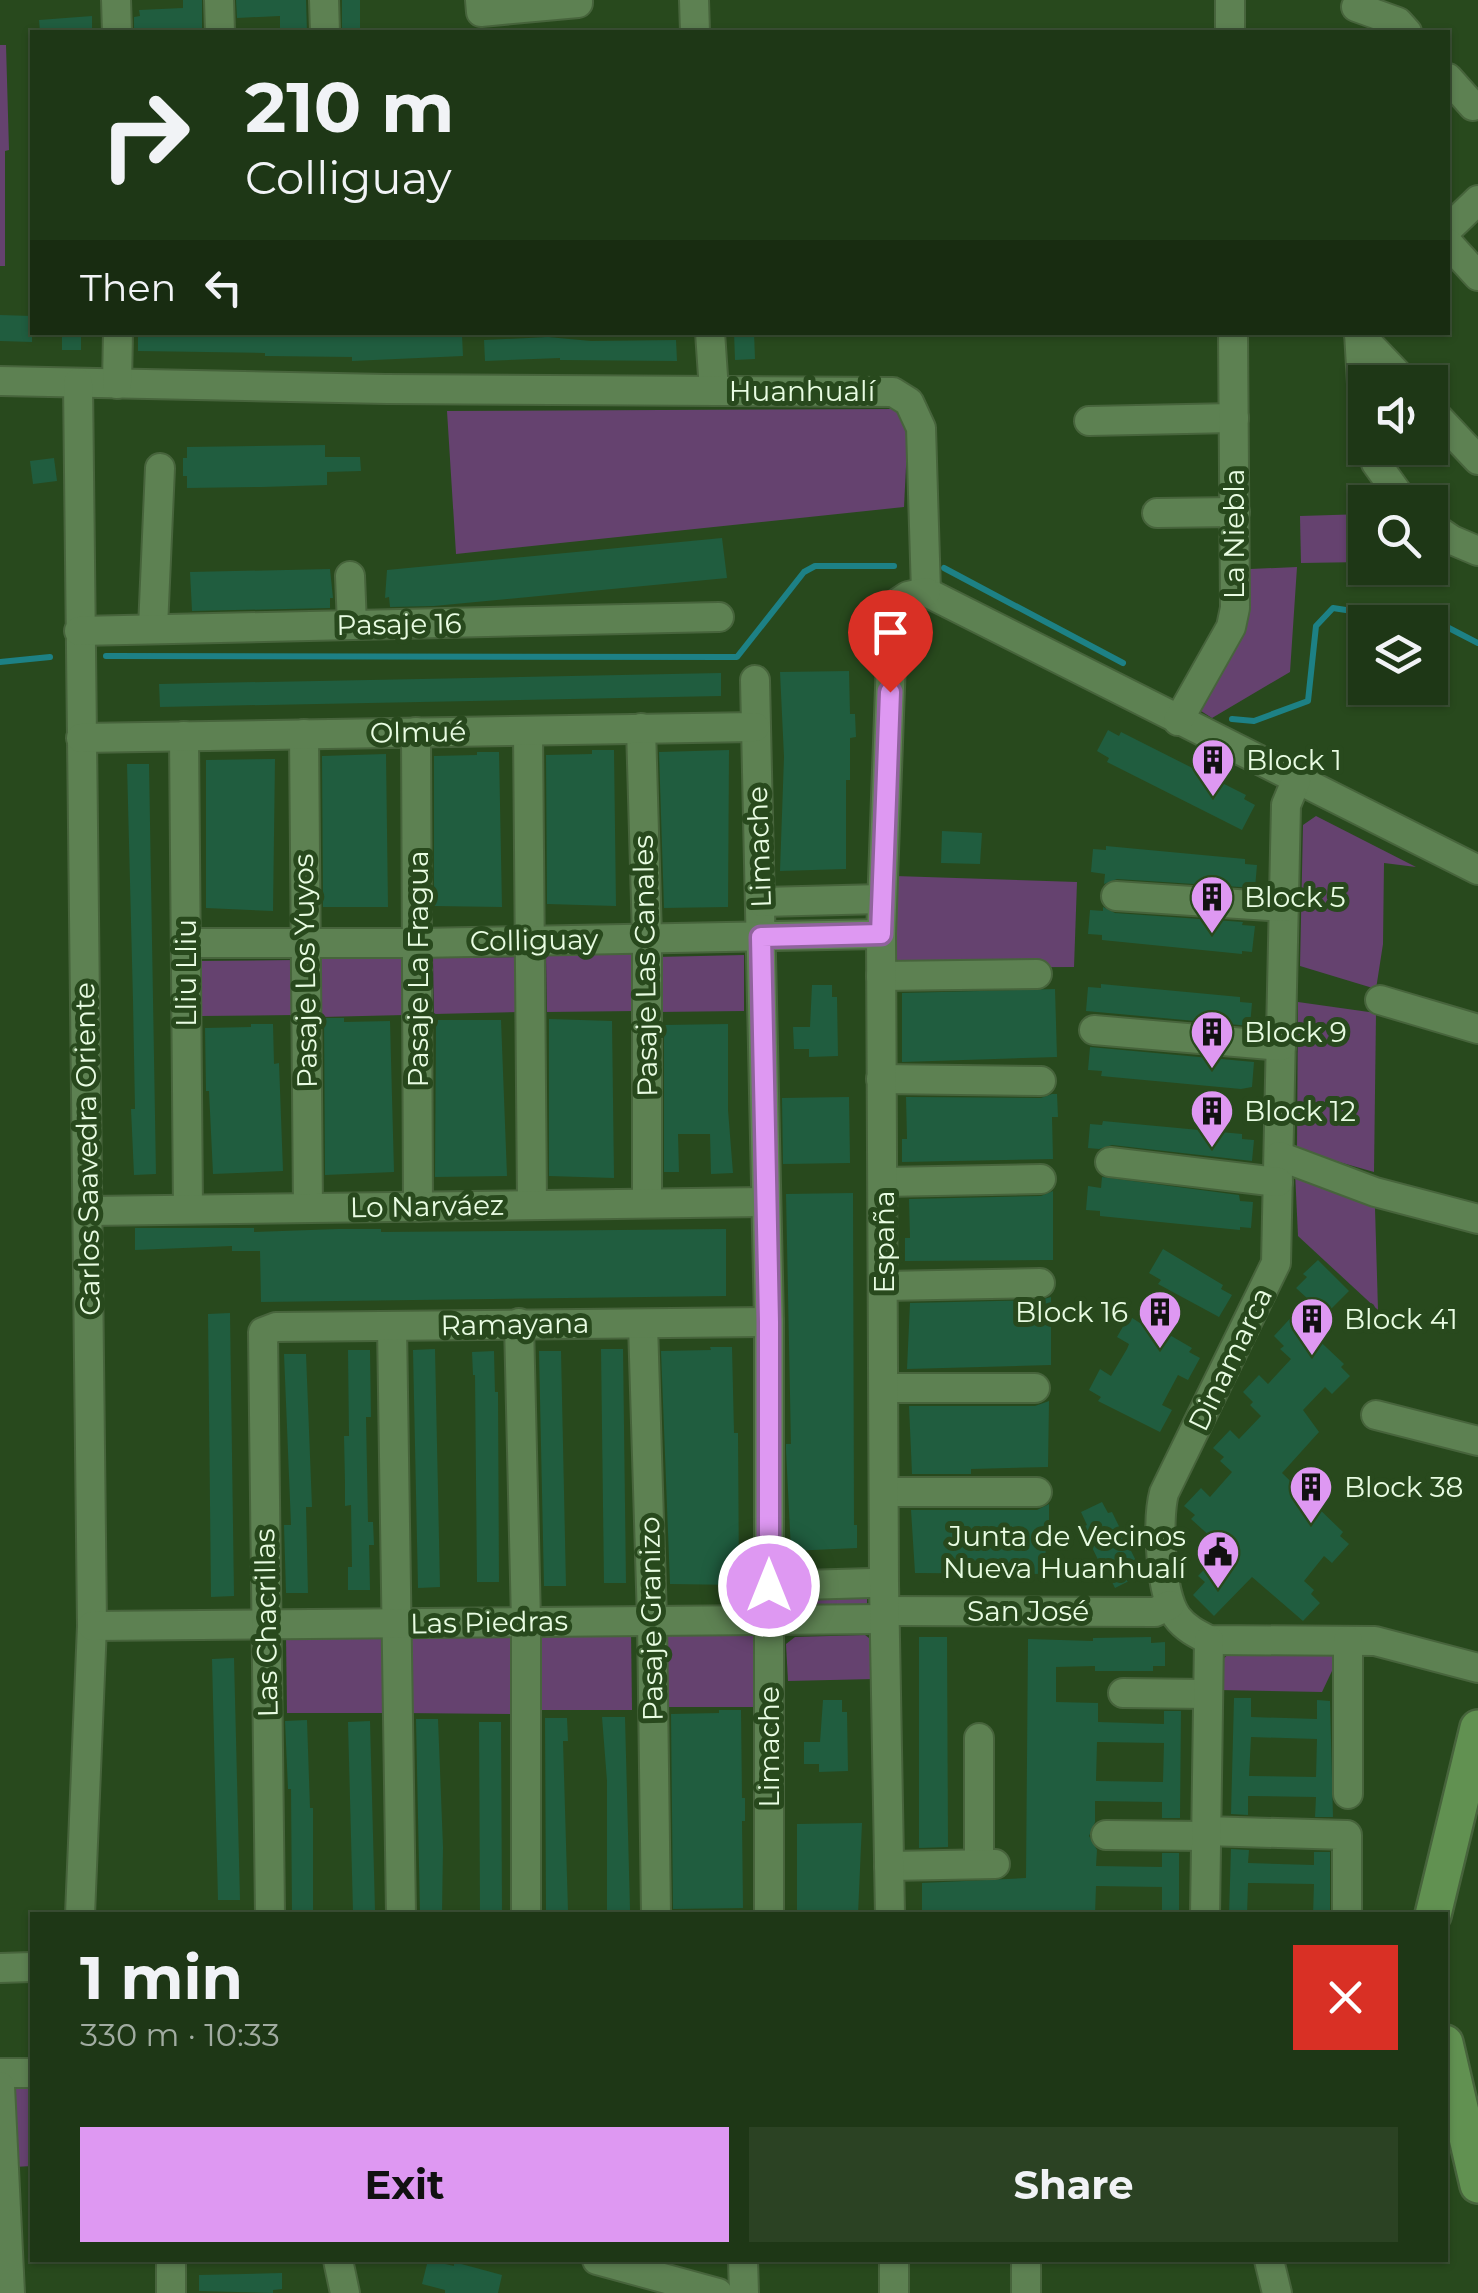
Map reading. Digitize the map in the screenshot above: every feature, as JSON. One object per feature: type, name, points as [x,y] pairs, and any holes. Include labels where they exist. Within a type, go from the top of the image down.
[{"type":"main road","points":[[1434,1912],[1478,1728]]},
{"type":"main road","points":[[1448,2055],[1478,2186]]},
{"type":"street","points":[[116,0],[116,30]]},
{"type":"street","points":[[220,0],[220,30]]},
{"type":"street","points":[[324,0],[325,30]]},
{"type":"street","points":[[480,0],[481,12],[578,4],[578,0]]},
{"type":"street","points":[[694,0],[695,30]]},
{"type":"street","points":[[1230,0],[1230,30]]},
{"type":"street","points":[[1356,13],[1398,22],[1405,30]]},
{"type":"street","points":[[1450,80],[1473,106]]},
{"type":"street","points":[[1450,227],[1478,200]]},
{"type":"street","points":[[1450,245],[1478,276]]},
{"type":"street","points":[[118,335],[118,384]]},
{"type":"street","points":[[710,335],[714,390]]},
{"type":"street","name":"La Niebla","points":[[1178,721],[1231,627],[1235,608],[1233,335]]},
{"type":"street","points":[[1359,335],[1361,365]]},
{"type":"street","points":[[1361,335],[1389,365]]},
{"type":"street","name":"Huanhualí","points":[[0,381],[892,392],[909,402],[921,428],[926,592]]},
{"type":"street","name":"Carlos Saavedra Oriente","points":[[78,384],[92,1626],[80,1912]]},
{"type":"street","points":[[1089,421],[1234,418]]},
{"type":"street","points":[[1448,428],[1478,460]]},
{"type":"street","points":[[153,628],[160,468]]},
{"type":"street","points":[[1156,513],[1235,512]]},
{"type":"street","points":[[1448,537],[1478,551]]},
{"type":"street","points":[[350,576],[352,625]]},
{"type":"street","points":[[926,592],[1478,870]]},
{"type":"street","name":"España","points":[[890,1912],[881,934],[893,606],[908,596],[926,592]]},
{"type":"street","name":"Pasaje 16","points":[[78,632],[719,617]]},
{"type":"street","name":"Limache","points":[[755,680],[769,1322],[769,1912]]},
{"type":"street","name":"Olmué","points":[[81,738],[756,727]]},
{"type":"street","name":"Pasaje Las Canales","points":[[642,728],[647,1204]]},
{"type":"street","points":[[528,731],[532,1204]]},
{"type":"street","name":"Pasaje La Fragua","points":[[416,732],[418,1207]]},
{"type":"street","name":"Pasaje Los Yuyos","points":[[304,734],[308,1208]]},
{"type":"street","name":"Lliu Lliu","points":[[184,736],[188,1209]]},
{"type":"street","name":"Dinamarca","points":[[1170,1605],[1160,1509],[1164,1493],[1276,1263],[1286,805],[1296,780]]},
{"type":"street","points":[[1116,896],[1284,907]]},
{"type":"street","points":[[762,902],[882,899]]},
{"type":"street","name":"Colliguay","points":[[186,942],[881,934]]},
{"type":"street","points":[[881,976],[1037,974]]},
{"type":"street","points":[[1380,1000],[1478,1029]]},
{"type":"street","points":[[1094,1030],[1281,1046]]},
{"type":"street","points":[[881,1080],[1041,1080]]},
{"type":"street","points":[[1110,1162],[1278,1169],[1478,1219]]},
{"type":"street","points":[[884,1182],[1042,1179]]},
{"type":"street","name":"Lo Narváez","points":[[90,1211],[764,1202]]},
{"type":"street","points":[[884,1286],[1040,1283]]},
{"type":"street","name":"Ramayana","points":[[263,1332],[276,1326],[769,1322]]},
{"type":"street","points":[[519,1323],[526,1622],[526,1912]]},
{"type":"street","name":"Pasaje Granizo","points":[[643,1324],[656,1912]]},
{"type":"street","points":[[392,1326],[401,1912]]},
{"type":"street","name":"Las Chacrillas","points":[[263,1332],[270,1912]]},
{"type":"street","points":[[884,1388],[1034,1388]]},
{"type":"street","points":[[1376,1415],[1478,1441]]},
{"type":"street","points":[[884,1492],[1036,1492]]},
{"type":"street","points":[[769,1586],[871,1583]]},
{"type":"street","points":[[1170,1605],[1189,1630],[1209,1640],[1375,1641],[1478,1668]]},
{"type":"street","name":"San José","points":[[885,1615],[1155,1612],[1170,1605]]},
{"type":"street","name":"Las Piedras","points":[[92,1626],[769,1620],[885,1615]]},
{"type":"street","points":[[1205,1912],[1209,1640]]},
{"type":"street","points":[[1348,1641],[1348,1794]]},
{"type":"street","points":[[1123,1693],[1207,1694]]},
{"type":"street","points":[[890,1866],[987,1864],[979,1738]]},
{"type":"street","points":[[1106,1835],[1347,1836],[1347,1912]]},
{"type":"street","points":[[0,1968],[30,1967]]},
{"type":"street","points":[[0,2073],[30,2074]]},
{"type":"street","points":[[0,2086],[10,2293]]},
{"type":"street","points":[[171,2262],[172,2293]]},
{"type":"street","points":[[338,2262],[346,2293]]},
{"type":"street","points":[[605,2262],[718,2293]]},
{"type":"street","points":[[744,2262],[744,2293]]},
{"type":"street","points":[[894,2262],[894,2293]]},
{"type":"street","points":[[1026,2262],[1026,2293]]},
{"type":"street","points":[[1269,2262],[1276,2293]]},
{"type":"shaded area","points":[[0,45],[6,45],[9,150],[5,151],[5,266],[0,266]]},
{"type":"shaded area","points":[[896,409],[908,426],[904,507],[456,554],[447,411]]},
{"type":"shaded area","points":[[1348,515],[1348,562],[1301,563],[1300,516]]},
{"type":"shaded area","points":[[1297,567],[1290,672],[1212,718],[1201,711],[1242,628],[1250,569]]},
{"type":"shaded area","points":[[1316,816],[1416,867],[1384,863],[1383,944],[1376,989],[1300,966],[1303,825]]},
{"type":"shaded area","points":[[895,876],[1077,882],[1074,967],[892,968]]},
{"type":"shaded area","points":[[546,954],[636,954],[636,1011],[547,1012]]},
{"type":"shaded area","points":[[744,955],[744,1011],[657,1012],[656,957]]},
{"type":"shaded area","points":[[404,956],[405,1015],[321,1017],[320,958]]},
{"type":"shaded area","points":[[522,957],[523,1012],[434,1014],[433,958]]},
{"type":"shaded area","points":[[295,960],[295,1015],[200,1016],[199,961]]},
{"type":"shaded area","points":[[1298,1002],[1376,1013],[1374,1172],[1297,1150]]},
{"type":"shaded area","points":[[1295,1172],[1375,1208],[1378,1310],[1298,1236]]},
{"type":"shaded area","points":[[783,1595],[867,1595],[867,1606],[783,1608]]},
{"type":"shaded area","points":[[660,1628],[753,1628],[754,1707],[661,1707]]},
{"type":"shaded area","points":[[539,1631],[631,1631],[632,1710],[539,1710]]},
{"type":"shaded area","points":[[286,1634],[384,1634],[385,1713],[287,1713]]},
{"type":"shaded area","points":[[404,1635],[514,1635],[515,1714],[403,1713]]},
{"type":"shaded area","points":[[865,1635],[873,1641],[874,1679],[788,1681],[786,1644],[795,1637]]},
{"type":"shaded area","points":[[1229,1653],[1340,1654],[1322,1692],[1219,1690],[1218,1665]]},
{"type":"shaded area","points":[[9,2084],[30,2085],[30,2166],[14,2167]]},
{"type":"building","points":[[183,0],[202,0],[202,30],[134,30],[134,17],[140,16],[139,10],[183,8]]},
{"type":"building","points":[[236,0],[306,0],[307,30],[280,30],[280,16],[237,18]]},
{"type":"building","points":[[342,0],[360,0],[360,30],[342,30]]},
{"type":"building","points":[[92,16],[92,30],[40,30],[39,20]]},
{"type":"building","points":[[0,315],[30,316],[32,342],[0,341]]},
{"type":"building","points":[[62,335],[81,335],[81,350],[62,350]]},
{"type":"building","points":[[138,335],[462,335],[463,356],[352,361],[352,357],[138,351]]},
{"type":"building","points":[[734,335],[754,335],[755,359],[735,360]]},
{"type":"building","points":[[484,340],[676,340],[677,361],[485,361]]},
{"type":"building","points":[[325,445],[325,457],[360,457],[361,471],[327,472],[327,485],[262,487],[187,488],[187,476],[183,476],[187,447]]},
{"type":"building","points":[[54,458],[57,481],[33,484],[30,461]]},
{"type":"building","points":[[722,538],[727,578],[434,606],[390,607],[389,597],[385,598],[387,570]]},
{"type":"building","points":[[330,569],[330,608],[192,611],[190,572]]},
{"type":"building","points":[[849,671],[850,714],[855,714],[856,737],[850,738],[850,780],[846,780],[846,869],[780,871],[784,757],[780,672]]},
{"type":"building","points":[[721,673],[721,696],[160,707],[159,684]]},
{"type":"building","points":[[1108,730],[1119,736],[1121,732],[1246,795],[1244,799],[1255,805],[1242,830],[1107,762],[1109,758],[1097,751]]},
{"type":"building","points":[[592,750],[614,750],[616,906],[547,904],[546,755],[592,754]]},
{"type":"building","points":[[729,750],[728,907],[664,908],[659,752]]},
{"type":"building","points":[[499,752],[502,907],[434,906],[434,756]]},
{"type":"building","points":[[386,754],[388,907],[323,907],[322,756]]},
{"type":"building","points":[[275,759],[273,911],[206,908],[206,760]]},
{"type":"building","points":[[127,764],[149,764],[156,1174],[134,1175],[131,1109],[135,1109]]},
{"type":"building","points":[[942,831],[982,833],[980,864],[941,863]]},
{"type":"building","points":[[1106,846],[1245,859],[1245,864],[1257,865],[1255,888],[1117,879],[1104,884],[1105,874],[1091,872],[1093,849],[1106,850]]},
{"type":"building","points":[[1103,907],[1115,913],[1243,922],[1242,925],[1255,926],[1252,952],[1102,940],[1102,935],[1088,934],[1090,910],[1103,911]]},
{"type":"building","points":[[1101,984],[1240,997],[1240,1002],[1252,1003],[1250,1026],[1086,1011],[1088,987],[1101,988]]},
{"type":"building","points":[[812,985],[832,985],[832,997],[837,997],[838,1056],[809,1057],[809,1049],[794,1049],[793,1027],[810,1027]]},
{"type":"building","points":[[1055,989],[1057,1057],[902,1062],[902,993]]},
{"type":"building","points":[[324,1018],[344,1018],[344,1022],[390,1021],[394,1172],[325,1175]]},
{"type":"building","points":[[549,1019],[612,1021],[614,1178],[549,1176]]},
{"type":"building","points":[[436,1020],[501,1020],[507,1176],[435,1177]]},
{"type":"building","points":[[273,1024],[274,1064],[279,1063],[283,1171],[213,1174],[205,1028]]},
{"type":"building","points":[[728,1024],[733,1173],[711,1174],[710,1134],[678,1134],[679,1172],[664,1172],[664,1025]]},
{"type":"building","points":[[1090,1047],[1254,1062],[1252,1087],[1101,1076],[1102,1071],[1088,1070]]},
{"type":"building","points":[[1057,1094],[1058,1117],[1052,1117],[1053,1159],[902,1162],[902,1139],[907,1139],[906,1097],[1041,1098]]},
{"type":"building","points":[[849,1097],[850,1163],[783,1164],[782,1098]]},
{"type":"building","points":[[1103,1121],[1242,1134],[1242,1139],[1254,1140],[1252,1161],[1112,1145],[1088,1148],[1090,1124],[1102,1125]]},
{"type":"building","points":[[1102,1177],[1239,1195],[1240,1201],[1253,1202],[1251,1228],[1100,1216],[1100,1211],[1086,1210],[1088,1186],[1101,1188]]},
{"type":"building","points":[[1053,1191],[1053,1260],[905,1261],[905,1238],[910,1238],[909,1199],[1041,1196]]},
{"type":"building","points":[[853,1193],[857,1548],[791,1551],[786,1450],[786,1444],[791,1444],[786,1194]]},
{"type":"building","points":[[135,1228],[254,1228],[254,1232],[726,1229],[726,1296],[261,1302],[260,1251],[232,1251],[232,1246],[135,1250]]},
{"type":"building","points":[[1163,1249],[1223,1285],[1221,1289],[1232,1295],[1219,1317],[1158,1284],[1161,1280],[1149,1273]]},
{"type":"building","points":[[1318,1260],[1349,1291],[1309,1331],[1344,1364],[1341,1367],[1350,1376],[1332,1394],[1325,1387],[1303,1410],[1319,1432],[1282,1473],[1343,1532],[1340,1536],[1349,1544],[1332,1563],[1324,1556],[1304,1581],[1320,1603],[1303,1621],[1252,1577],[1214,1616],[1193,1595],[1205,1582],[1198,1576],[1224,1549],[1191,1519],[1195,1515],[1184,1506],[1201,1488],[1210,1497],[1232,1472],[1220,1461],[1224,1457],[1213,1448],[1230,1430],[1239,1439],[1261,1416],[1243,1392],[1259,1375],[1268,1384],[1291,1359],[1274,1336],[1308,1299],[1296,1288],[1307,1277],[1303,1274]]},
{"type":"building","points":[[1051,1297],[1051,1365],[907,1369],[910,1303]]},
{"type":"building","points":[[230,1313],[234,1596],[211,1597],[208,1314]]},
{"type":"building","points":[[1129,1316],[1140,1323],[1142,1319],[1192,1348],[1189,1352],[1200,1358],[1188,1380],[1178,1375],[1162,1405],[1172,1410],[1160,1432],[1098,1401],[1101,1397],[1089,1390],[1100,1369],[1111,1376],[1127,1349],[1129,1344],[1117,1337]]},
{"type":"building","points":[[710,1347],[732,1347],[734,1433],[738,1433],[739,1585],[670,1584],[661,1351],[711,1350]]},
{"type":"building","points":[[435,1349],[440,1587],[418,1588],[413,1350]]},
{"type":"building","points":[[601,1349],[623,1349],[626,1583],[604,1583]]},
{"type":"building","points":[[348,1350],[370,1350],[371,1417],[366,1417],[368,1522],[373,1522],[374,1545],[369,1545],[370,1590],[348,1590],[348,1567],[352,1567],[351,1505],[345,1506],[344,1436],[349,1436]]},
{"type":"building","points":[[494,1351],[498,1392],[499,1582],[477,1582],[472,1352]]},
{"type":"building","points":[[539,1351],[561,1351],[566,1586],[544,1586]]},
{"type":"building","points":[[284,1354],[306,1354],[312,1507],[306,1507],[308,1593],[286,1593],[284,1525],[291,1525]]},
{"type":"building","points":[[1049,1401],[1048,1467],[971,1469],[971,1474],[912,1474],[909,1406],[1035,1406]]},
{"type":"building","points":[[1102,1502],[1108,1513],[1112,1512],[1137,1563],[1132,1566],[1137,1577],[1115,1588],[1082,1527],[1087,1525],[1081,1512]]},
{"type":"building","points":[[1049,1504],[1049,1525],[1045,1525],[1046,1574],[915,1573],[911,1510],[1037,1510]]},
{"type":"building","points":[[919,1637],[947,1637],[948,1847],[919,1848]]},
{"type":"building","points":[[1151,1637],[1151,1643],[1165,1642],[1165,1666],[1153,1666],[1153,1671],[1056,1667],[1056,1702],[1098,1703],[1098,1722],[1164,1724],[1164,1711],[1181,1711],[1180,1818],[1162,1818],[1162,1802],[1095,1801],[1095,1822],[1089,1836],[1097,1850],[1096,1866],[1162,1867],[1162,1853],[1179,1853],[1179,1912],[1162,1912],[1162,1887],[1096,1886],[1095,1912],[922,1912],[922,1883],[1026,1878],[1028,1639],[1093,1641]],"holes":[[[1097,1742],[1164,1743],[1163,1782],[1096,1781]]]},
{"type":"building","points":[[234,1658],[240,1900],[218,1900],[212,1659]]},
{"type":"building","points":[[1234,1698],[1251,1698],[1251,1717],[1317,1719],[1317,1700],[1330,1701],[1333,1817],[1315,1817],[1316,1797],[1248,1796],[1248,1815],[1231,1814]],"holes":[[[1251,1737],[1317,1739],[1316,1777],[1249,1776]]]},
{"type":"building","points":[[823,1700],[842,1700],[842,1712],[847,1712],[848,1771],[819,1772],[819,1764],[804,1764],[804,1742],[820,1742]]},
{"type":"building","points":[[741,1710],[745,1798],[743,1908],[673,1909],[671,1714]]},
{"type":"building","points":[[602,1717],[625,1717],[630,1910],[607,1911],[607,1781]]},
{"type":"building","points":[[545,1718],[567,1718],[568,1741],[563,1741],[568,1911],[546,1911]]},
{"type":"building","points":[[416,1719],[438,1719],[442,1912],[420,1912]]},
{"type":"building","points":[[307,1720],[313,1808],[313,1912],[292,1912],[291,1789],[285,1721]]},
{"type":"building","points":[[370,1721],[375,1911],[353,1912],[348,1722]]},
{"type":"building","points":[[479,1722],[501,1722],[502,1912],[480,1912]]},
{"type":"building","points":[[862,1823],[858,1912],[797,1912],[797,1824]]},
{"type":"building","points":[[1231,1849],[1249,1850],[1248,1863],[1314,1865],[1314,1852],[1330,1852],[1330,1912],[1313,1912],[1314,1884],[1248,1883],[1247,1912],[1229,1912]]},
{"type":"building","points":[[428,2262],[454,2266],[454,2262],[502,2275],[498,2293],[445,2293],[422,2284]]},
{"type":"building","points":[[282,2273],[282,2289],[273,2293],[199,2291],[199,2275]]},
{"type":"waterway","points":[[106,656],[737,657],[804,572],[815,566],[894,566]]},
{"type":"waterway","points":[[944,568],[1123,663]]},
{"type":"waterway","points":[[1232,719],[1254,721],[1308,701],[1316,626],[1333,608],[1348,610]]},
{"type":"waterway","points":[[1448,628],[1478,643]]},
{"type":"waterway","points":[[0,662],[50,657]]},
{"type":"place","name":"Block 1","points":[[1213,798]]},
{"type":"place","name":"Block 5","points":[[1212,935]]},
{"type":"place","name":"Block 9","points":[[1212,1070]]},
{"type":"place","name":"Block 12","points":[[1212,1149]]},
{"type":"place","name":"Block 16","points":[[1160,1350]]},
{"type":"place","name":"Block 41","points":[[1312,1357]]},
{"type":"place","name":"Block 38","points":[[1311,1525]]},
{"type":"place","name":"Junta de Vecinos Nueva Huanhualí","points":[[1218,1590]]},
{"type":"route","points":[[769,1586],[769,1322],[761,937],[881,934],[890,692]]}]
